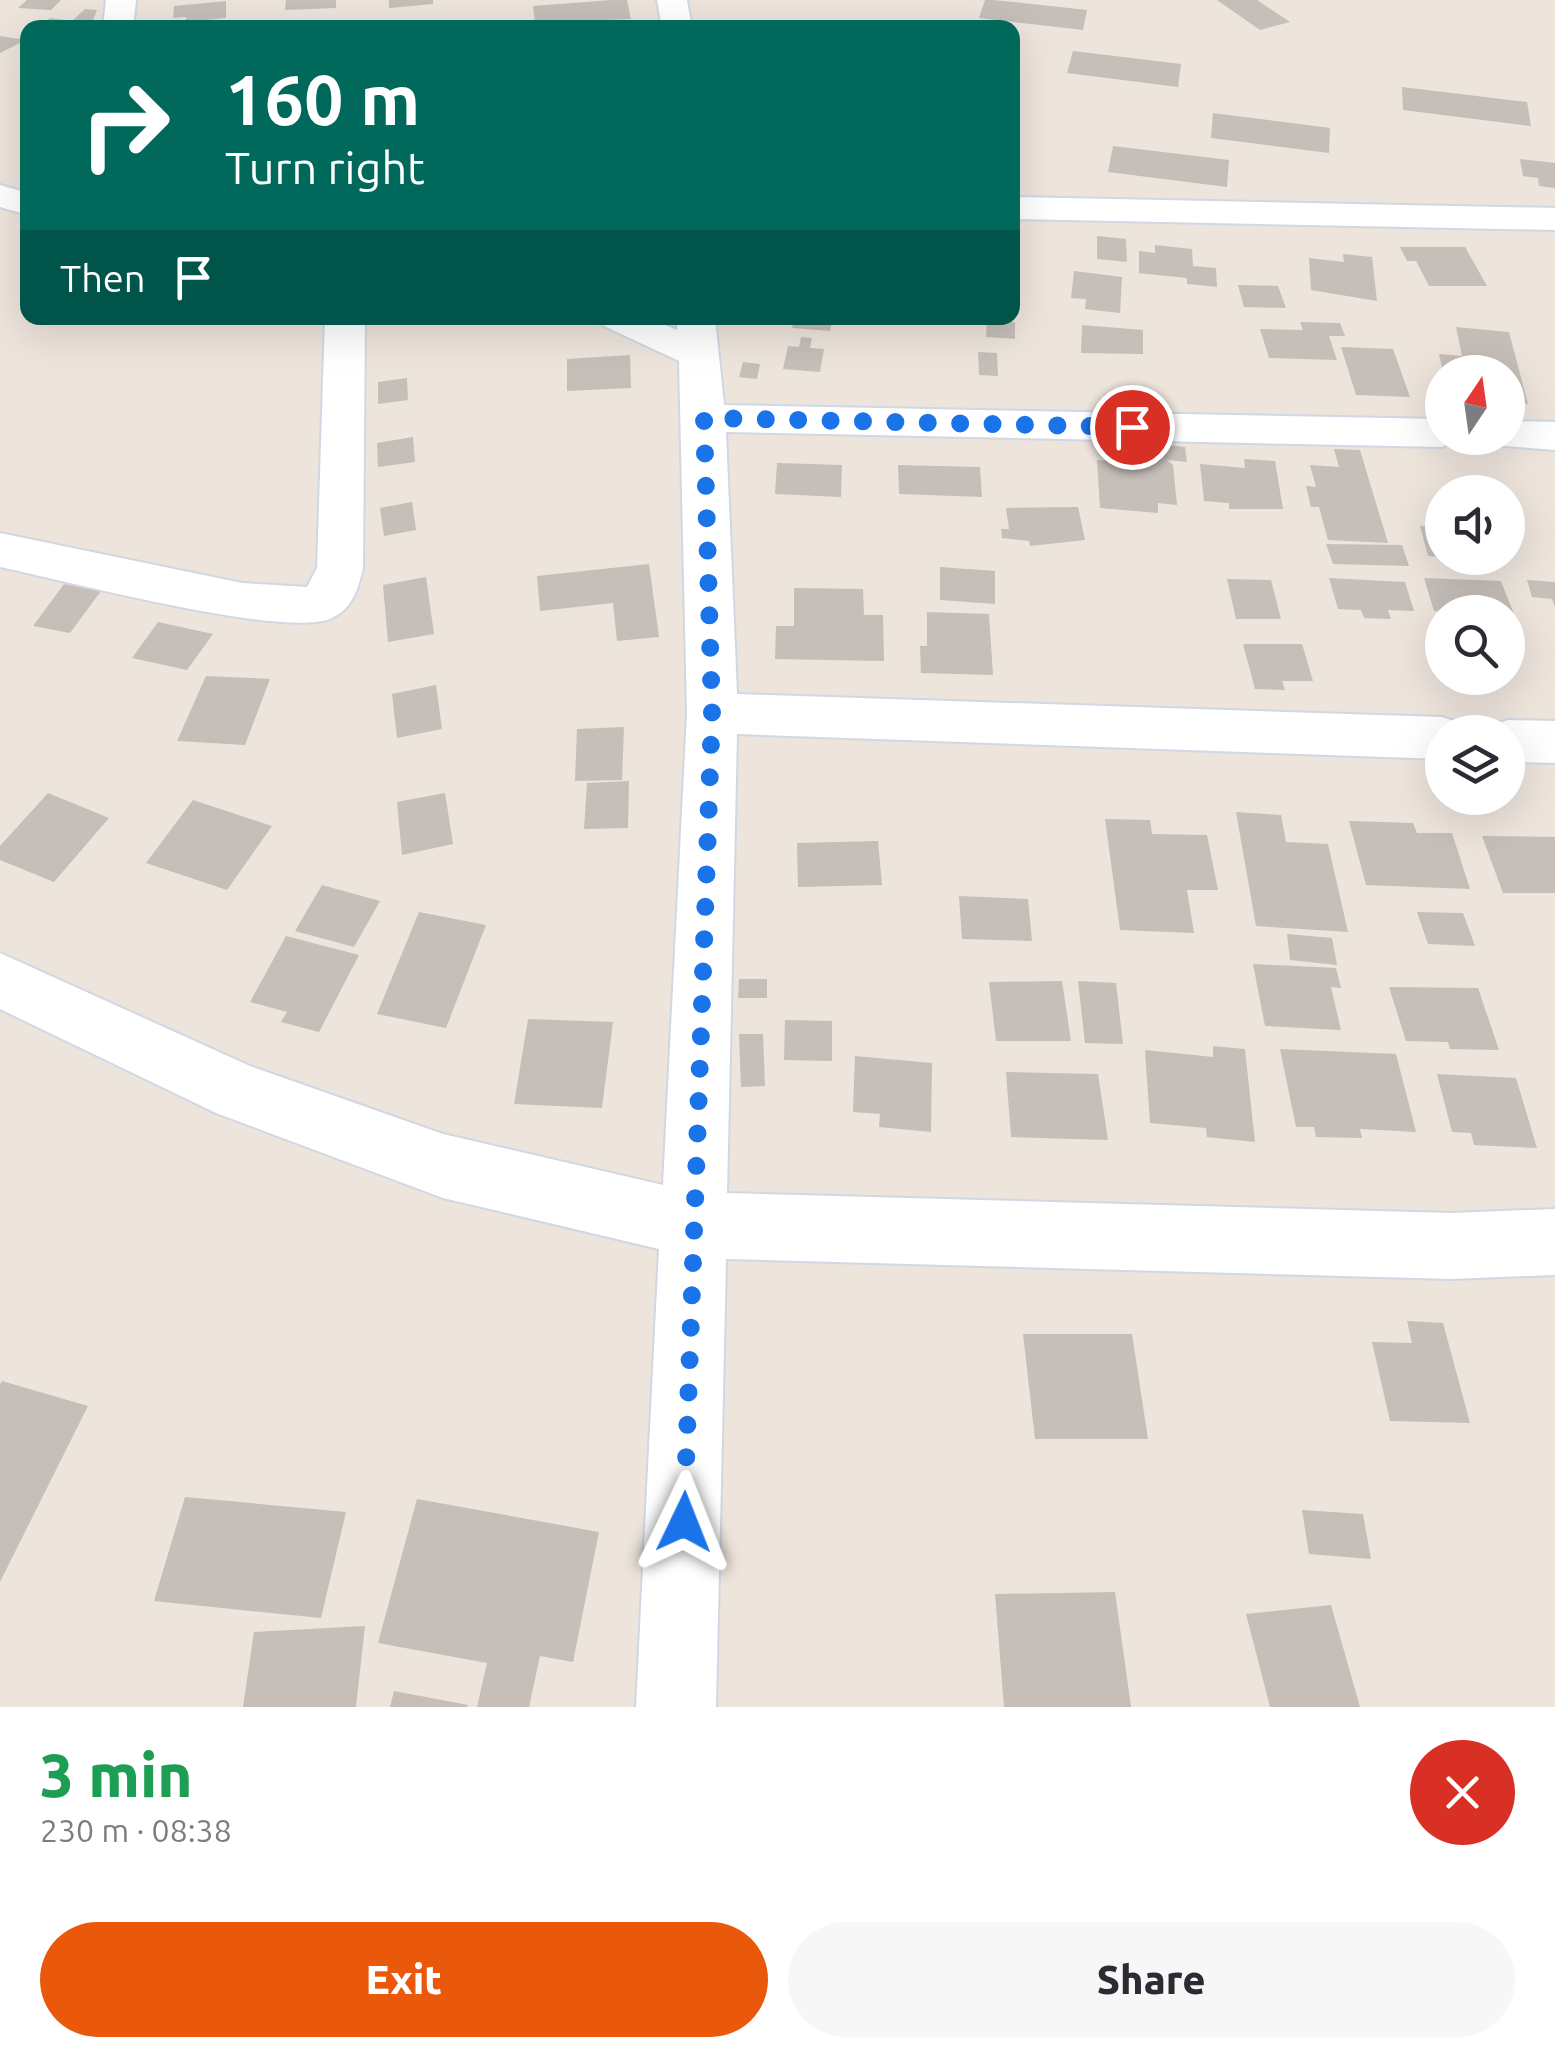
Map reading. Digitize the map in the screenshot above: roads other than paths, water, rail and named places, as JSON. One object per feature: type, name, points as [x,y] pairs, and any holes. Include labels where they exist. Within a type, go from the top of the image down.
[{"type":"street","points":[[1020,208],[1555,219]]},
{"type":"street","points":[[0,550],[242,600],[317,605],[334,590],[340,568],[346,325]]},
{"type":"street","points":[[649,325],[697,336],[704,418],[712,713],[676,1707]]},
{"type":"street","points":[[704,418],[1425,433]]},
{"type":"street","points":[[1525,435],[1555,436]]},
{"type":"street","points":[[712,713],[1425,737]]},
{"type":"street","points":[[1525,741],[1555,742]]},
{"type":"street","points":[[0,980],[238,1092],[442,1166],[695,1225],[1451,1246],[1555,1242]]}]
